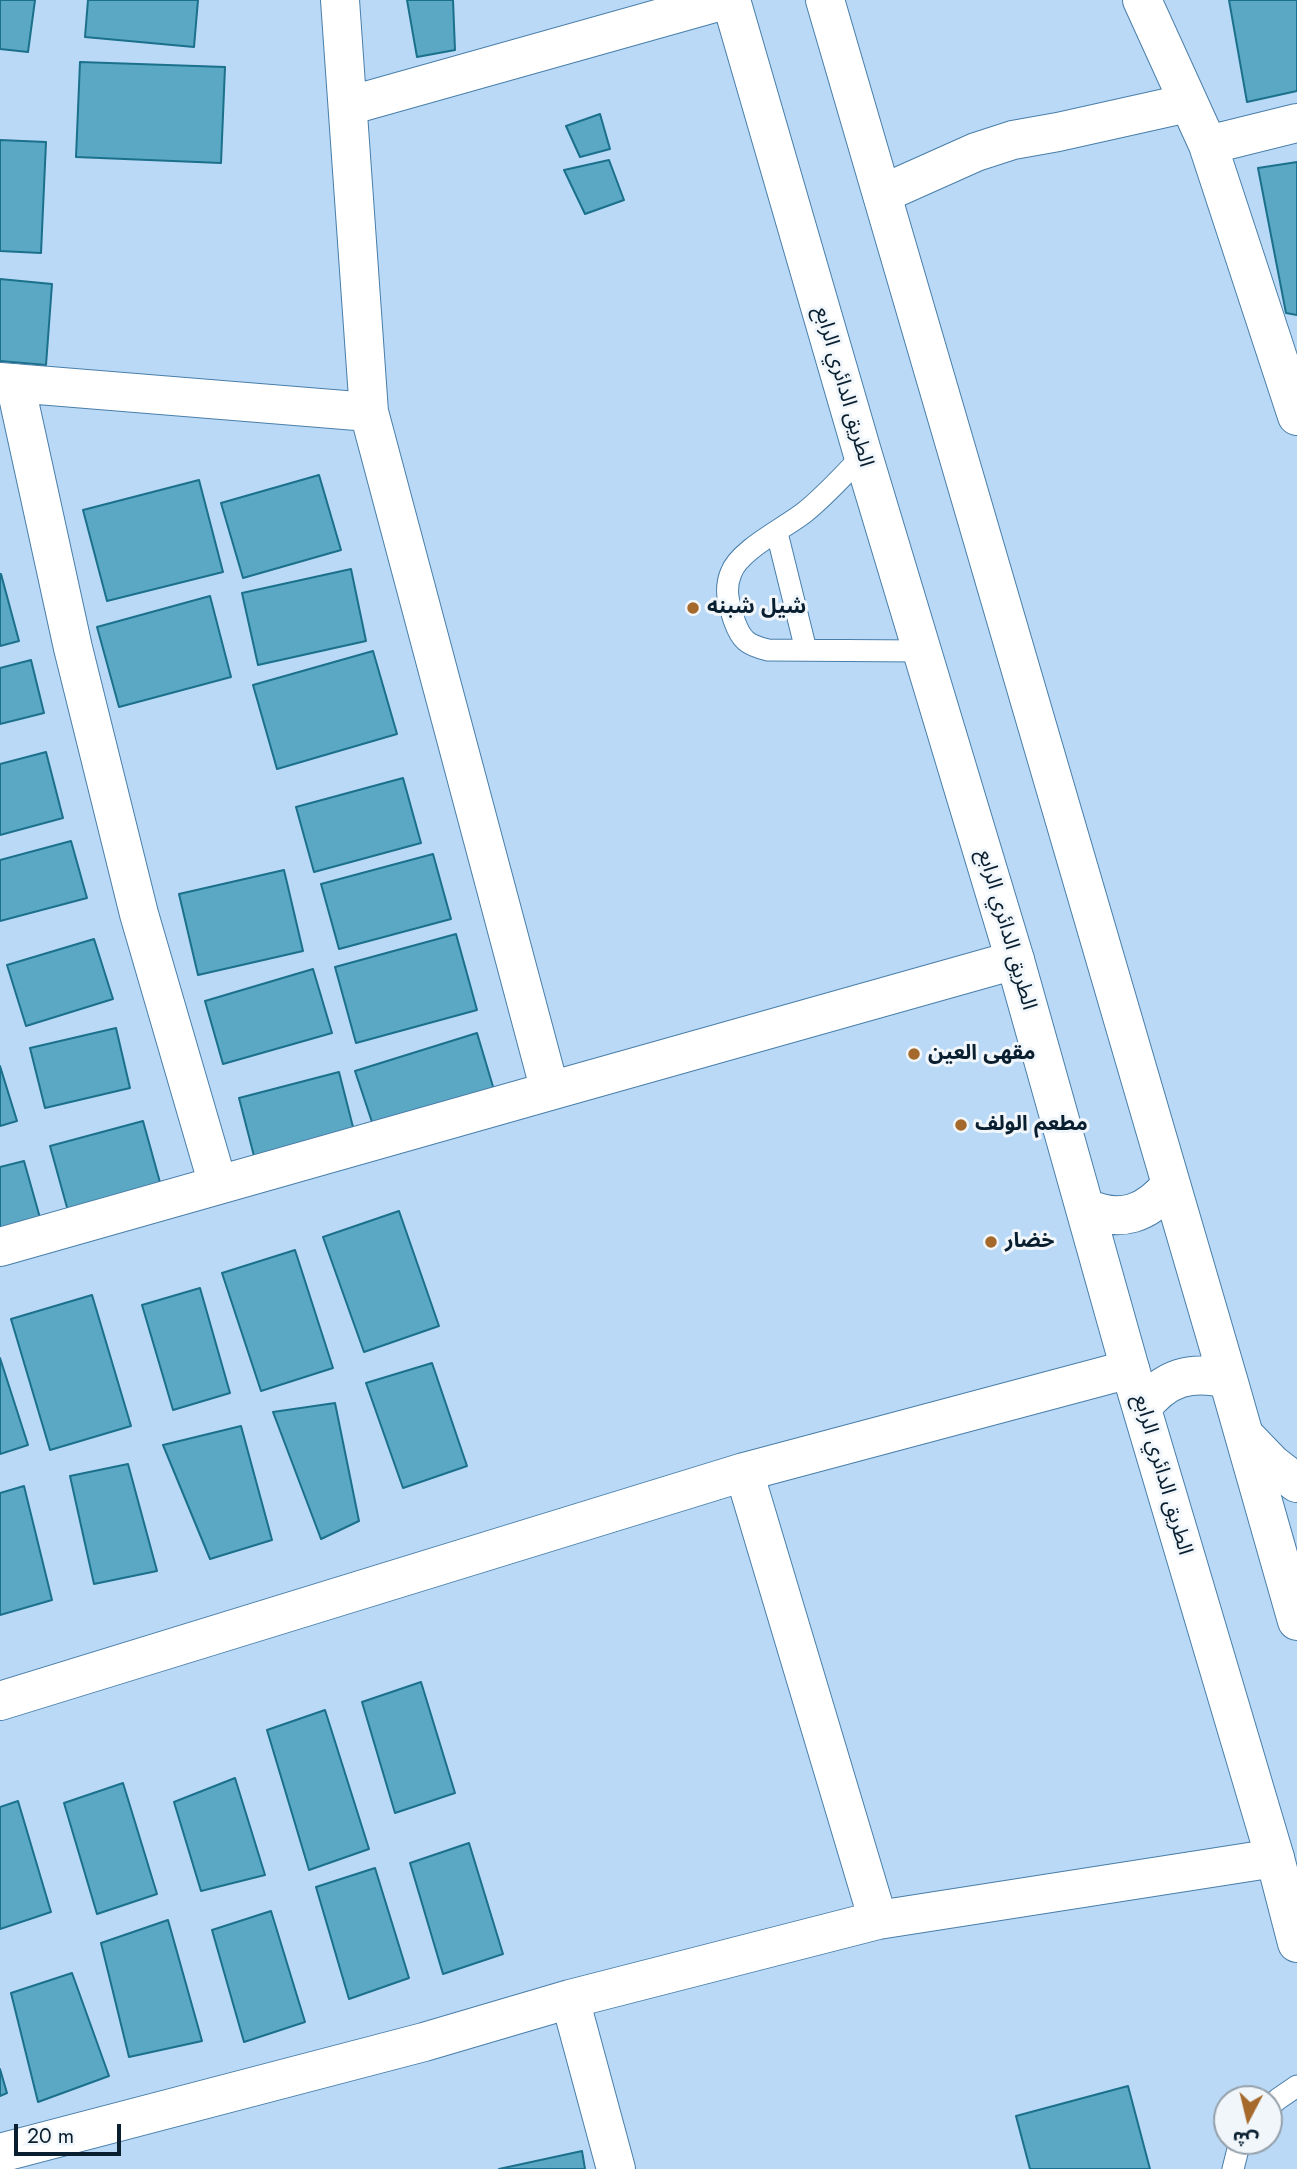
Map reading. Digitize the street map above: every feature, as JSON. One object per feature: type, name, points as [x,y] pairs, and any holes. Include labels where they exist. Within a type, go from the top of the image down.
[{"type":"street","points":[[340,0],[369,412],[550,1091]]},
{"type":"street","points":[[348,106],[724,0]]},
{"type":"street","name":"الطريق الدائري الرابع","points":[[731,0],[863,455],[1015,960],[1130,1370],[1275,1858],[1297,1943]]},
{"type":"street","points":[[825,0],[1297,1621]]},
{"type":"street","points":[[1142,0],[1208,145],[1297,416]]},
{"type":"street","points":[[882,194],[976,152],[1013,140],[1188,103]]},
{"type":"street","points":[[1208,145],[1297,123]]},
{"type":"street","points":[[218,1185],[136,901],[8,382],[369,412]]},
{"type":"street","points":[[0,1247],[1015,960]]},
{"type":"street","points":[[1085,1207],[1110,1215],[1136,1213],[1150,1206],[1171,1184]]},
{"type":"street","points":[[0,1701],[744,1472],[1130,1370]]},
{"type":"street","points":[[1142,1408],[1158,1390],[1180,1378],[1195,1374],[1228,1378]]},
{"type":"street","points":[[1245,1436],[1272,1464],[1297,1483]]},
{"type":"street","points":[[744,1472],[878,1920]]},
{"type":"street","points":[[0,2153],[424,2042],[570,1999],[878,1920],[1275,1858]]},
{"type":"street","points":[[570,1999],[616,2169]]},
{"type":"lane","points":[[863,455],[825,494],[777,533],[744,554],[729,579],[727,600],[740,636],[748,643],[768,650],[922,651]]},
{"type":"lane","points":[[777,533],[806,650]]},
{"type":"building","points":[[0,0],[35,0],[28,52],[0,49]]},
{"type":"building","points":[[88,0],[198,0],[194,47],[85,37]]},
{"type":"building","points":[[407,0],[453,0],[455,50],[417,57]]},
{"type":"building","points":[[1229,0],[1297,0],[1297,91],[1247,102]]},
{"type":"building","points":[[80,62],[225,67],[221,163],[76,157]]},
{"type":"building","points":[[600,114],[610,149],[580,157],[566,126]]},
{"type":"building","points":[[0,140],[46,142],[41,253],[0,251]]},
{"type":"building","points":[[609,160],[624,200],[585,214],[564,170]]},
{"type":"building","points":[[1297,162],[1297,315],[1286,313],[1258,168]]},
{"type":"building","points":[[0,279],[52,284],[46,365],[0,361]]},
{"type":"building","points":[[319,475],[341,550],[243,578],[221,503]]},
{"type":"building","points":[[199,480],[223,572],[107,601],[83,510]]},
{"type":"building","points":[[351,569],[366,641],[258,665],[242,593]]},
{"type":"building","points":[[0,574],[19,641],[0,646]]},
{"type":"building","points":[[210,596],[231,677],[119,707],[97,627]]},
{"type":"building","points":[[373,651],[397,734],[277,769],[253,685]]},
{"type":"building","points":[[31,660],[44,713],[0,724],[0,668]]},
{"type":"building","points":[[46,752],[63,818],[0,835],[0,764]]},
{"type":"building","points":[[403,778],[421,843],[314,872],[296,807]]},
{"type":"building","points":[[71,841],[87,898],[0,921],[0,860]]},
{"type":"building","points":[[433,854],[451,919],[339,949],[321,884]]},
{"type":"building","points":[[284,870],[303,951],[198,975],[179,894]]},
{"type":"building","points":[[456,934],[477,1010],[356,1043],[335,967]]},
{"type":"building","points":[[94,939],[113,999],[26,1026],[7,965]]},
{"type":"building","points":[[313,969],[332,1033],[223,1064],[205,1001]]},
{"type":"building","points":[[116,1028],[130,1088],[45,1108],[30,1048]]},
{"type":"building","points":[[477,1033],[494,1090],[374,1128],[355,1071]]},
{"type":"building","points":[[0,1066],[17,1121],[0,1126]]},
{"type":"building","points":[[339,1072],[354,1131],[254,1156],[239,1098]]},
{"type":"building","points":[[143,1121],[161,1186],[68,1211],[50,1146]]},
{"type":"building","points":[[24,1161],[42,1225],[0,1236],[0,1167]]},
{"type":"building","points":[[399,1211],[439,1326],[364,1352],[323,1237]]},
{"type":"building","points":[[295,1250],[333,1368],[261,1391],[222,1273]]},
{"type":"building","points":[[200,1288],[230,1393],[173,1410],[142,1305]]},
{"type":"building","points":[[92,1295],[131,1426],[50,1450],[11,1319]]},
{"type":"building","points":[[0,1358],[28,1445],[0,1454]]},
{"type":"building","points":[[432,1363],[467,1466],[403,1488],[366,1383]]},
{"type":"building","points":[[335,1403],[359,1521],[321,1539],[273,1412]]},
{"type":"building","points":[[241,1426],[272,1540],[210,1559],[163,1445]]},
{"type":"building","points":[[128,1464],[157,1571],[94,1584],[70,1476]]},
{"type":"building","points":[[24,1486],[52,1600],[0,1615],[0,1493]]},
{"type":"building","points":[[421,1682],[455,1793],[395,1813],[362,1702]]},
{"type":"building","points":[[325,1710],[369,1849],[309,1870],[267,1730]]},
{"type":"building","points":[[235,1778],[265,1875],[201,1891],[174,1802]]},
{"type":"building","points":[[123,1783],[157,1894],[97,1914],[64,1803]]},
{"type":"building","points":[[18,1801],[51,1912],[0,1929],[0,1807]]},
{"type":"building","points":[[469,1843],[503,1954],[443,1974],[410,1863]]},
{"type":"building","points":[[375,1868],[409,1978],[349,1999],[316,1887]]},
{"type":"building","points":[[271,1911],[305,2022],[244,2042],[212,1930]]},
{"type":"building","points":[[168,1920],[202,2041],[129,2057],[101,1943]]},
{"type":"building","points":[[72,1973],[109,2076],[38,2102],[11,1993]]},
{"type":"building","points":[[0,2069],[7,2093],[0,2096]]},
{"type":"building","points":[[1128,2086],[1150,2169],[1030,2169],[1016,2116]]},
{"type":"building","points":[[582,2151],[585,2169],[499,2169]]},
{"type":"place","name":"شيل شبنه","points":[[693,608]]},
{"type":"place","name":"مقهى العين","points":[[914,1054]]},
{"type":"place","name":"مطعم الولف","points":[[961,1125]]},
{"type":"place","name":"خضار","points":[[991,1242]]}]
